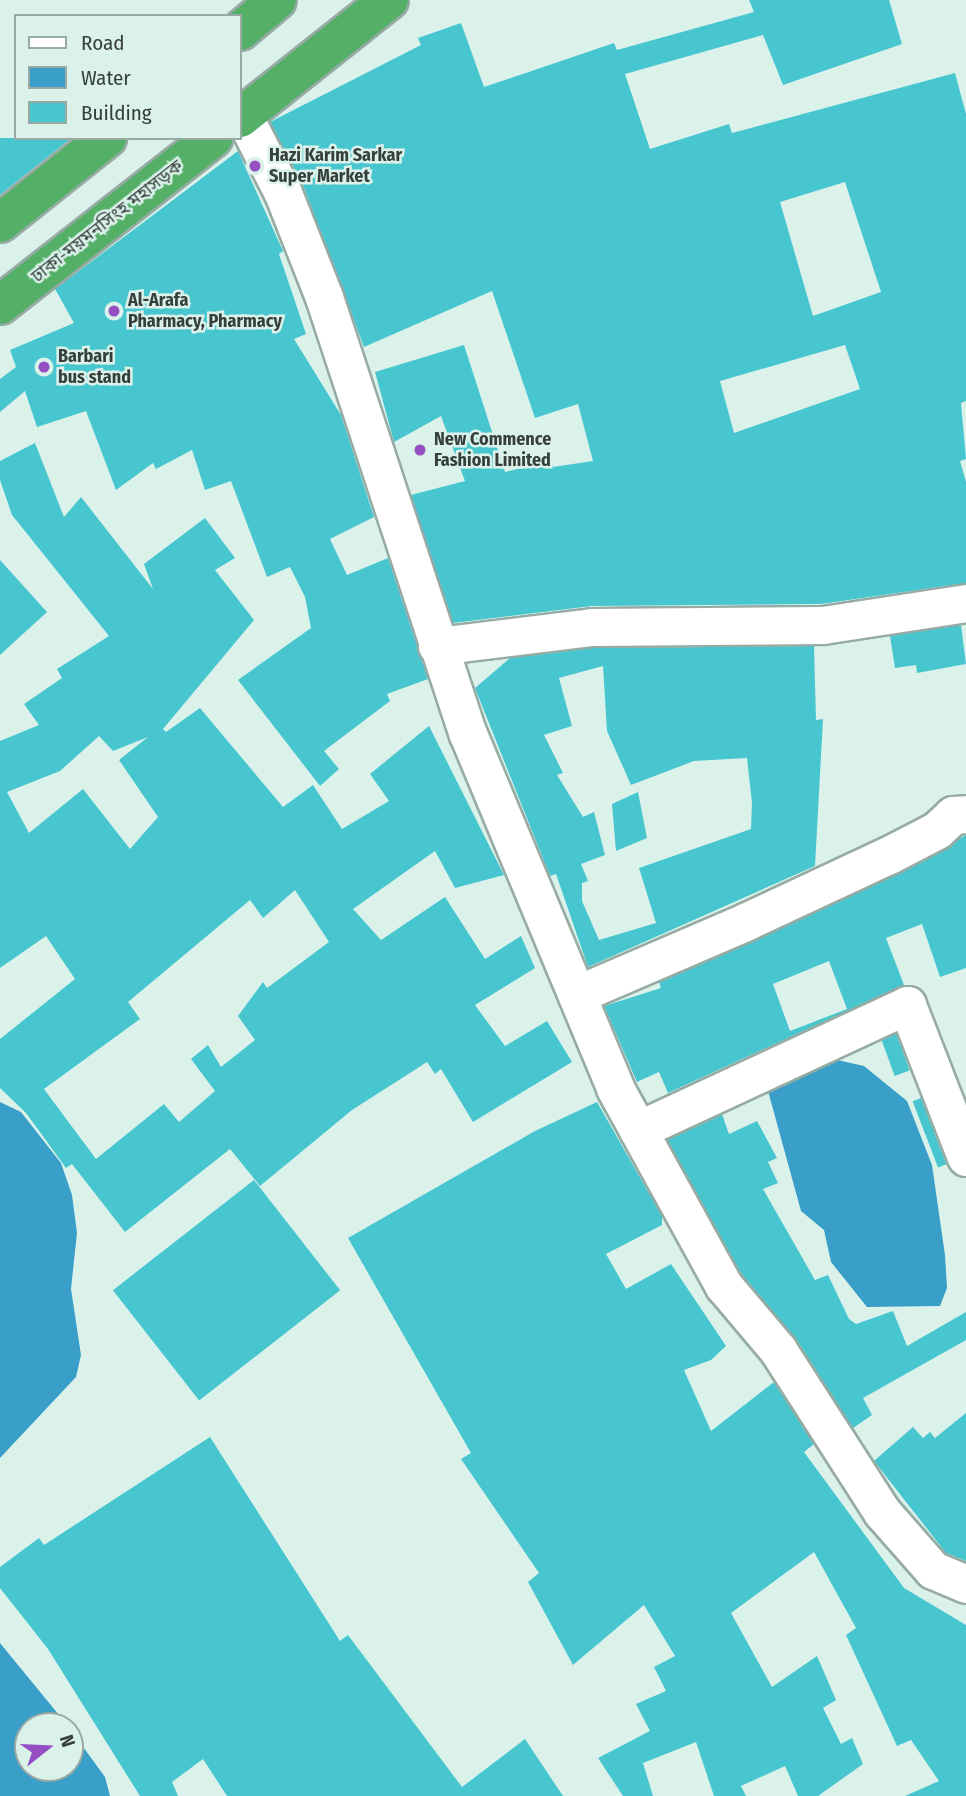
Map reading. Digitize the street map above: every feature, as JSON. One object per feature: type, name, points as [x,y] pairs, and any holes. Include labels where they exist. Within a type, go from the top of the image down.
[{"type":"highway","points":[[242,29],[276,0]]},
{"type":"highway","points":[[242,116],[390,0]]},
{"type":"highway","points":[[0,223],[104,140]]},
{"type":"highway","name":"ঢাকা-ময়মনসিংহ মহাসড়ক","points":[[0,305],[210,140]]},
{"type":"street","points":[[242,116],[284,193],[324,297],[468,734],[638,1130],[723,1286],[778,1350],[882,1512],[933,1570],[966,1584]]},
{"type":"street","points":[[437,646],[592,627],[823,625],[966,603]]},
{"type":"street","points":[[578,994],[853,872],[937,831],[953,815],[966,814]]},
{"type":"street","points":[[638,1130],[907,1005],[966,1157]]},
{"type":"water","points":[[824,1057],[864,1066],[907,1101],[932,1165],[947,1288],[940,1306],[867,1307],[831,1262],[824,1230],[801,1211],[768,1091]]},
{"type":"water","points":[[0,1102],[21,1112],[61,1163],[72,1195],[77,1233],[71,1289],[81,1355],[76,1377],[0,1458]]},
{"type":"water","points":[[0,1643],[57,1712],[14,1712],[14,1782],[84,1782],[84,1748],[105,1777],[110,1796],[0,1796]]},
{"type":"building","points":[[749,0],[889,0],[902,44],[783,85],[763,35],[625,74],[650,149],[729,124],[732,133],[955,73],[966,114],[966,401],[961,403],[966,459],[960,461],[966,482],[966,583],[821,604],[592,606],[453,623],[411,495],[465,481],[441,416],[394,442],[375,372],[464,345],[505,472],[551,461],[553,467],[593,461],[578,404],[535,418],[492,291],[364,347],[303,185],[270,122],[421,45],[418,38],[461,23],[484,87],[614,43],[617,50],[754,12]],"holes":[[[845,182],[881,292],[813,316],[780,202]],[[845,345],[860,389],[734,433],[720,381]]]},
{"type":"building","points":[[0,138],[69,140],[0,195]]},
{"type":"building","points":[[238,151],[283,251],[279,254],[306,334],[294,339],[341,415],[374,517],[330,539],[347,575],[388,558],[428,679],[387,694],[390,701],[324,751],[339,769],[320,786],[238,680],[311,628],[305,597],[290,567],[267,577],[231,481],[205,490],[192,450],[156,469],[153,463],[116,490],[86,411],[37,427],[25,391],[0,412],[0,379],[16,367],[10,350],[74,323],[55,289]]},
{"type":"building","points":[[35,443],[64,517],[81,497],[153,589],[144,564],[205,518],[235,558],[215,570],[254,620],[163,729],[166,732],[200,708],[283,807],[313,785],[342,829],[389,801],[370,774],[429,726],[504,875],[455,888],[435,851],[353,909],[381,940],[445,897],[485,959],[521,936],[535,968],[475,1005],[505,1046],[547,1021],[572,1062],[473,1122],[441,1069],[435,1074],[427,1062],[352,1110],[260,1186],[230,1149],[125,1232],[72,1164],[66,1168],[26,1113],[0,1088],[0,1039],[75,979],[46,936],[0,968],[0,741],[39,725],[24,704],[62,678],[57,669],[109,636],[12,515],[0,480],[0,461]],"holes":[[[99,736],[113,751],[148,737],[119,760],[158,817],[130,849],[83,789],[29,833],[7,792],[60,771]],[[295,890],[329,942],[267,988],[263,982],[238,1016],[255,1040],[221,1067],[208,1045],[191,1059],[215,1091],[179,1122],[164,1104],[96,1159],[44,1089],[140,1019],[128,1002],[250,900],[263,918]]]},
{"type":"building","points":[[0,560],[47,612],[0,655]]},
{"type":"building","points":[[961,625],[966,664],[917,673],[916,665],[895,668],[890,636]]},
{"type":"building","points":[[814,646],[816,720],[823,719],[815,866],[588,967],[556,874],[550,876],[475,688],[510,658],[593,648]],"holes":[[[603,666],[607,731],[631,785],[694,761],[747,758],[752,803],[751,829],[639,868],[656,923],[599,940],[582,901],[582,883],[588,881],[581,864],[605,855],[594,812],[583,817],[557,775],[563,773],[544,735],[572,726],[559,678]]]},
{"type":"building","points":[[638,792],[647,838],[616,851],[612,804]]},
{"type":"building","points":[[966,835],[966,968],[940,977],[922,924],[886,938],[904,985],[668,1093],[659,1072],[637,1082],[604,1006],[661,988],[659,982],[898,874]],"holes":[[[829,961],[847,1009],[790,1031],[773,984]]]},
{"type":"building","points":[[896,1033],[910,1071],[895,1076],[881,1038]]},
{"type":"building","points":[[921,1098],[946,1164],[938,1168],[913,1101]]},
{"type":"building","points":[[597,1102],[662,1216],[662,1225],[606,1254],[626,1289],[671,1264],[726,1346],[711,1360],[684,1370],[711,1431],[774,1382],[814,1444],[804,1452],[904,1588],[966,1625],[966,1796],[905,1796],[939,1781],[911,1740],[897,1746],[846,1635],[856,1628],[814,1552],[731,1613],[772,1687],[817,1656],[836,1700],[823,1708],[841,1744],[852,1738],[863,1764],[818,1796],[798,1796],[785,1766],[741,1786],[746,1796],[714,1796],[696,1742],[643,1763],[653,1796],[623,1796],[598,1758],[650,1731],[636,1704],[666,1691],[654,1667],[675,1656],[644,1605],[573,1665],[528,1582],[539,1573],[461,1459],[471,1453],[348,1238],[535,1131]]},
{"type":"building","points":[[722,1114],[729,1134],[757,1121],[777,1158],[768,1162],[778,1183],[763,1189],[815,1280],[828,1275],[849,1319],[856,1324],[893,1311],[907,1346],[966,1312],[966,1340],[863,1398],[872,1415],[853,1428],[796,1339],[741,1274],[667,1140]]},
{"type":"building","points":[[254,1180],[340,1290],[199,1401],[113,1290]]},
{"type":"building","points":[[966,1413],[966,1561],[946,1553],[874,1461],[913,1427],[923,1438],[930,1432],[935,1438]]},
{"type":"building","points":[[210,1437],[340,1641],[348,1635],[462,1787],[525,1739],[563,1796],[227,1796],[203,1759],[172,1782],[178,1796],[140,1796],[48,1649],[0,1588],[0,1567],[39,1538],[44,1545]]},
{"type":"place","name":"Hazi Karim Sarkar Super Market","points":[[255,166]]},
{"type":"place","name":"Al-Arafa Pharmacy, Pharmacy","points":[[114,311]]},
{"type":"place","name":"Barbari bus stand","points":[[44,367]]},
{"type":"place","name":"New Commence Fashion Limited","points":[[420,450]]}]
